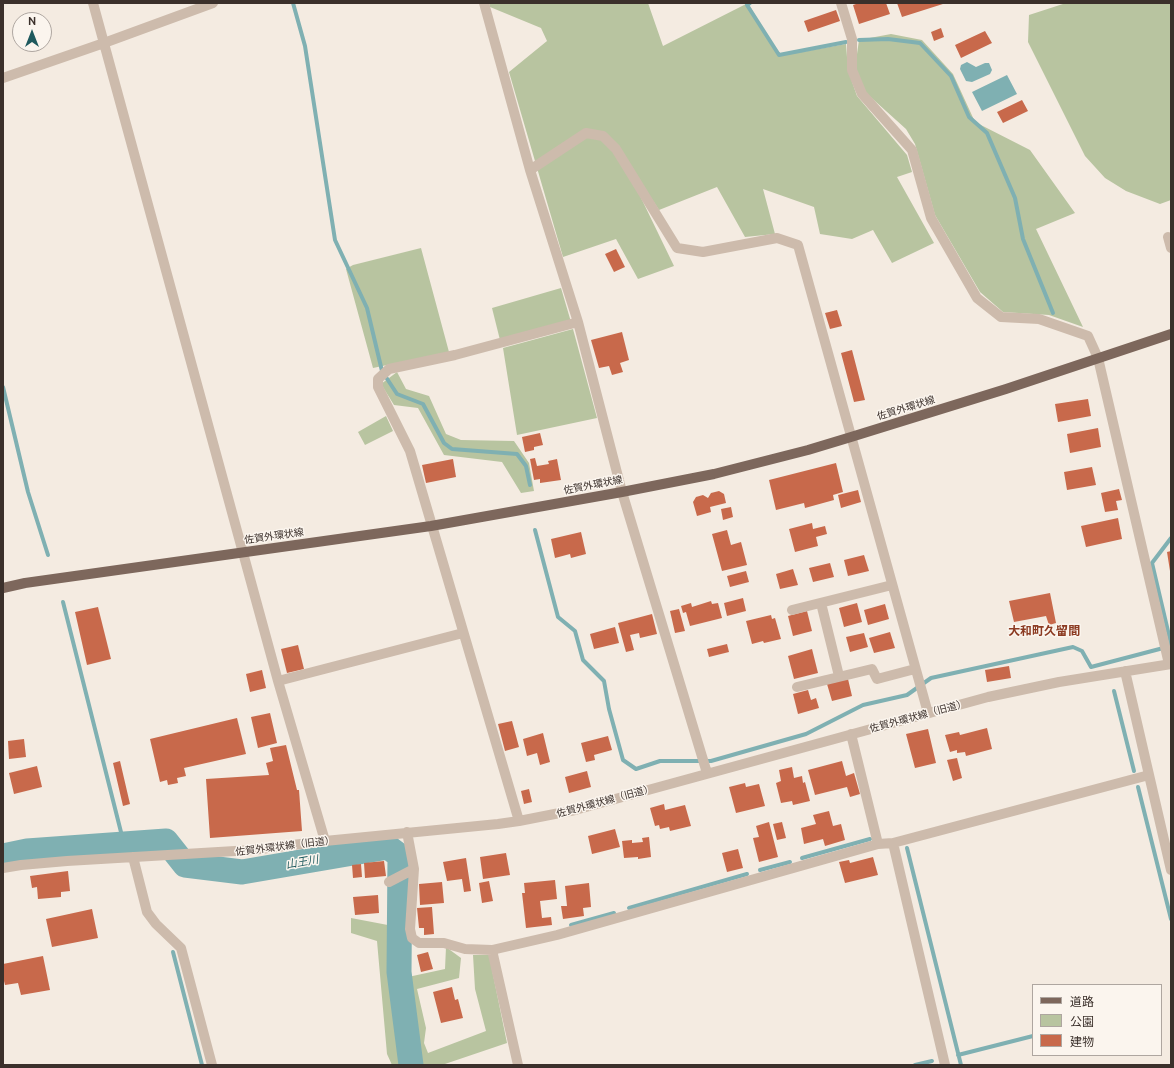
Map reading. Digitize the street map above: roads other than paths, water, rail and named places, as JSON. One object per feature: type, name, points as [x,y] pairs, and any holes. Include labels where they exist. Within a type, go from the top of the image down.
[{"type":"main road","name":"佐賀外環状線","points":[[3,588],[25,583],[431,526],[714,474],[808,450],[1006,390],[1171,334]]},
{"type":"street","points":[[93,3],[278,681],[325,841]]},
{"type":"street","points":[[3,78],[213,3]]},
{"type":"street","points":[[484,3],[530,170],[578,322],[622,492],[707,773]]},
{"type":"street","points":[[841,3],[852,39],[852,70],[862,94],[912,150],[931,218],[977,298],[1001,317],[1039,320],[1088,336],[1098,358],[1165,648],[1170,664]]},
{"type":"street","points":[[530,170],[586,134],[603,136],[616,149],[677,248],[703,252],[777,238],[798,245],[850,437],[928,713]]},
{"type":"street","points":[[1168,237],[1171,248]]},
{"type":"street","points":[[519,821],[410,451],[378,387],[378,379],[389,369],[455,355],[578,322]]},
{"type":"street","points":[[792,610],[892,585]]},
{"type":"street","points":[[821,603],[840,676]]},
{"type":"street","points":[[278,681],[463,633]]},
{"type":"street","name":"佐賀外環状線（旧道）","points":[[3,868],[67,861],[252,850],[519,821],[575,810],[988,697],[1059,682],[1170,664]]},
{"type":"street","points":[[797,686],[872,669],[877,678],[916,673]]},
{"type":"street","points":[[1125,671],[1171,870]]},
{"type":"street","points":[[850,734],[878,844]]},
{"type":"street","points":[[407,832],[414,868],[410,929],[412,938],[419,942],[444,943],[465,949],[492,950],[557,935],[878,844],[893,842],[1149,775]]},
{"type":"street","points":[[893,842],[946,1065]]},
{"type":"street","points":[[133,858],[147,912],[156,924],[181,948],[212,1065]]},
{"type":"street","points":[[389,882],[414,868]]},
{"type":"street","points":[[492,950],[518,1065]]},
{"type":"water","points":[[967,62],[976,67],[989,63],[992,70],[990,74],[972,82],[966,81],[960,69],[961,65]]},
{"type":"water","points":[[1007,75],[1017,94],[982,111],[972,92]]},
{"type":"waterway","points":[[293,3],[305,46],[335,240],[367,308],[382,371],[397,394],[423,404],[444,443],[452,449],[517,454],[526,466],[530,485]]},
{"type":"waterway","points":[[750,3],[747,5],[779,55],[846,42]]},
{"type":"waterway","points":[[859,40],[888,39],[920,43],[951,76],[969,117],[987,133],[1015,198],[1023,239],[1053,313]]},
{"type":"waterway","points":[[3,387],[28,492],[48,555]]},
{"type":"waterway","points":[[535,530],[558,617],[575,631],[583,660],[604,681],[609,709],[623,760],[636,769],[660,761],[711,761],[806,734],[863,705],[907,695],[931,678],[1073,647],[1082,651],[1091,667],[1171,646]]},
{"type":"waterway","points":[[1171,538],[1152,563],[1171,644]]},
{"type":"waterway","points":[[63,602],[124,844]]},
{"type":"waterway","points":[[1114,691],[1134,771]]},
{"type":"waterway","points":[[1138,787],[1171,919]]},
{"type":"waterway","points":[[802,858],[870,839]]},
{"type":"waterway","name":"山王川","points":[[3,856],[27,851],[166,841],[185,865],[242,872],[388,847],[400,856],[399,972],[411,1065]]},
{"type":"waterway","points":[[907,848],[961,1065]]},
{"type":"waterway","points":[[760,870],[790,862]]},
{"type":"waterway","points":[[629,908],[747,874]]},
{"type":"waterway","points":[[571,925],[614,913]]},
{"type":"waterway","points":[[173,952],[202,1065]]},
{"type":"waterway","points":[[958,1055],[1032,1036]]},
{"type":"waterway","points":[[915,1065],[932,1061]]},
{"type":"district","name":"大和町久留間","points":[[1044,631]]}]
